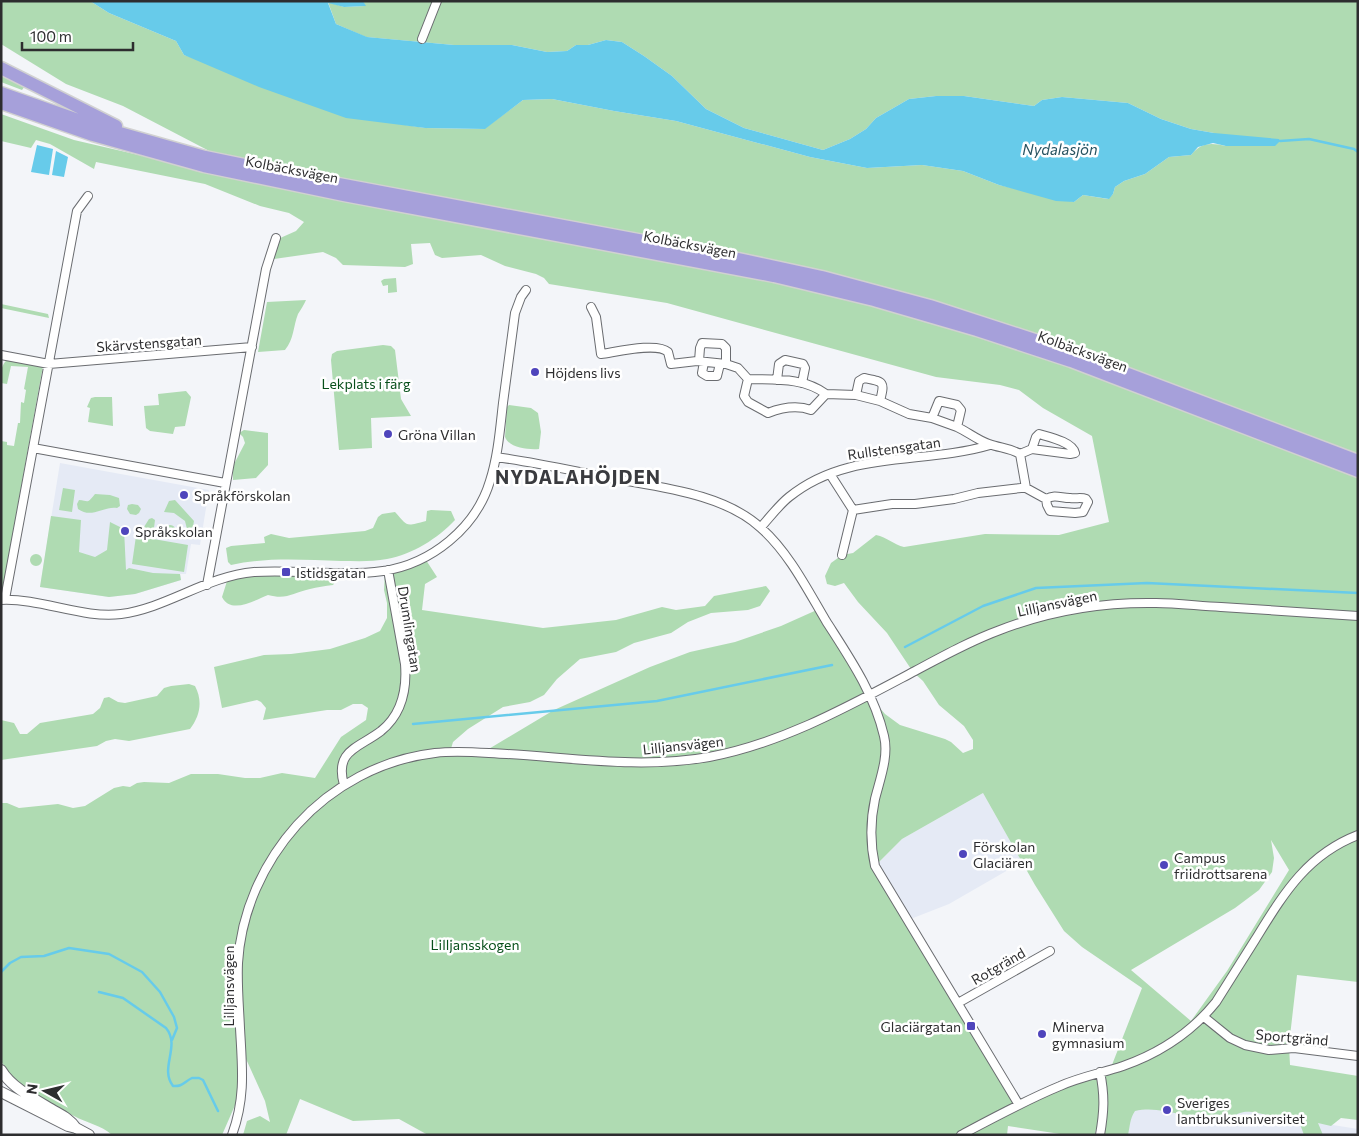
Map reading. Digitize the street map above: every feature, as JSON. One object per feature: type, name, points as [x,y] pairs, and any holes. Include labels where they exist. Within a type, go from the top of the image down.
[{"type":"highway","points":[[1,68],[140,139]]},
{"type":"highway","name":"Kolbäcksvägen","points":[[1,93],[69,118],[140,139],[253,168],[822,277],[980,321],[1358,461]]},
{"type":"highway","name":"Kolbäcksvägen","points":[[1,103],[92,135],[214,168],[764,274],[874,300],[977,330],[1071,362],[1358,471]]},
{"type":"street","points":[[422,39],[437,1]]},
{"type":"street","points":[[88,196],[77,211],[3,600],[37,602],[90,613],[120,614],[152,606],[207,585],[252,572],[360,572],[388,570],[409,564],[440,549],[452,539],[472,516],[480,505],[490,482],[496,456],[515,313],[526,290]]},
{"type":"street","points":[[207,585],[269,257],[276,238]]},
{"type":"street","points":[[591,307],[596,317],[601,354],[656,347],[666,350],[671,364],[702,362],[723,364],[738,368],[748,379],[802,382],[826,394],[856,395],[880,401],[909,414],[932,418],[957,427],[990,445],[1006,448],[1020,454],[1032,449],[1075,453],[1074,449],[1067,443],[1039,434],[1036,436],[1032,449]]},
{"type":"street","points":[[702,344],[722,344],[726,348],[723,364],[717,376],[707,376],[702,373],[702,362],[702,344]]},
{"type":"street","name":"Skärvstensgatan","points":[[1,355],[49,364],[252,347]]},
{"type":"street","points":[[777,380],[779,364],[785,360],[803,364],[805,368],[802,382]]},
{"type":"street","points":[[856,395],[862,378],[880,381],[884,386],[880,401]]},
{"type":"street","points":[[748,379],[745,388],[745,398],[751,404],[768,413],[796,407],[811,410],[826,394]]},
{"type":"street","points":[[932,418],[939,401],[957,405],[961,410],[957,427]]},
{"type":"street","name":"Rullstensgatan","points":[[761,527],[789,497],[830,474],[850,466],[972,450],[990,445]]},
{"type":"street","points":[[33,448],[225,483]]},
{"type":"street","points":[[1020,454],[1026,488]]},
{"type":"street","points":[[496,456],[706,498],[738,512],[761,527],[788,558],[862,678],[884,737],[885,752],[872,816],[871,844],[875,866],[1019,1105]]},
{"type":"street","points":[[830,474],[853,510],[842,555]]},
{"type":"street","points":[[853,510],[892,504],[915,504],[954,499],[978,493],[1026,488],[1046,499],[1055,496],[1082,497],[1088,502],[1083,512],[1072,513],[1050,511],[1046,499]]},
{"type":"street","name":"Drumlingatan","points":[[344,786],[341,771],[342,763],[348,753],[382,730],[400,706],[405,692],[404,664],[388,570]]},
{"type":"street","name":"Lilljansvägen","points":[[232,1135],[239,1114],[243,1087],[238,960],[248,912],[264,870],[281,844],[314,808],[366,773],[391,763],[437,753],[470,752],[644,763],[707,757],[785,736],[988,634],[1016,624],[1076,609],[1156,603],[1358,616]]},
{"type":"street","points":[[960,1135],[1062,1085],[1123,1066],[1166,1046],[1186,1032],[1216,1002],[1281,897],[1299,874],[1331,848],[1358,835]]},
{"type":"street","name":"Rotgränd","points":[[958,1003],[1050,951]]},
{"type":"street","name":"Sportgränd","points":[[1204,1016],[1230,1038],[1245,1045],[1269,1050],[1294,1048],[1358,1056]]},
{"type":"street","points":[[1,1070],[21,1090],[71,1120],[82,1132]]},
{"type":"street","points":[[1100,1072],[1104,1088],[1105,1106],[1100,1135]]},
{"type":"street","points":[[1,1092],[82,1132]]},
{"type":"shaded area","name":"Språkskolan","points":[[60,463],[209,490],[200,545],[191,544],[186,574],[180,574],[181,580],[135,594],[109,597],[40,587]]},
{"type":"shaded area","name":"Förskolan Glaciären","points":[[983,793],[1022,862],[949,904],[908,920],[875,866],[902,839]]},
{"type":"shaded area","name":"Sveriges lantbruksuniversitet","points":[[1119,1091],[1358,1129],[1358,1135],[1098,1135]]},
{"type":"green space","name":"Lilljansskogen","points":[[1,1],[90,1],[109,13],[176,41],[184,55],[399,124],[425,128],[484,129],[523,100],[552,99],[676,121],[810,157],[867,168],[922,165],[963,171],[999,185],[1074,202],[1083,195],[1108,199],[1113,194],[1115,187],[1124,181],[1145,174],[1169,157],[1191,155],[1207,144],[1226,146],[1214,133],[1191,129],[1161,119],[1128,103],[1062,97],[1042,100],[1034,106],[964,96],[936,96],[909,99],[876,118],[866,129],[850,139],[823,150],[744,128],[706,109],[672,76],[622,42],[606,40],[588,45],[576,45],[567,51],[547,52],[512,45],[454,45],[366,37],[336,24],[328,2],[344,7],[365,6],[363,1],[1358,1],[1358,982],[1297,975],[1289,1045],[1290,1065],[1358,1076],[1358,1120],[1341,1118],[1331,1126],[1318,1123],[1323,1135],[1304,1135],[1300,1124],[1249,1112],[1217,1120],[1163,1111],[1144,1110],[1135,1111],[1131,1119],[1128,1135],[1106,1135],[1096,1129],[1095,1135],[1067,1135],[1008,1126],[1007,1135],[428,1135],[399,1119],[353,1121],[300,1099],[286,1135],[243,1135],[247,1121],[260,1116],[270,1122],[265,1101],[242,1050],[243,1087],[222,1135],[112,1135],[55,1106],[24,1086],[7,1070],[1,1061],[1,803],[7,803],[19,808],[58,804],[73,808],[85,806],[114,788],[130,787],[144,782],[169,783],[191,774],[218,774],[260,778],[282,773],[315,778],[341,737],[366,720],[368,708],[362,704],[353,704],[341,710],[327,710],[263,720],[266,708],[257,700],[222,708],[214,667],[264,655],[330,649],[365,638],[380,631],[387,618],[387,603],[384,590],[385,571],[424,557],[437,577],[425,584],[422,610],[543,628],[616,620],[662,607],[676,610],[705,606],[714,596],[766,586],[770,591],[760,606],[748,610],[711,613],[688,622],[671,633],[634,643],[616,652],[580,659],[557,679],[544,695],[530,702],[503,707],[468,729],[453,742],[450,752],[482,753],[554,710],[650,667],[690,652],[735,642],[781,626],[819,609],[885,714],[900,725],[951,742],[963,753],[973,749],[973,740],[964,726],[939,705],[923,681],[913,672],[887,633],[858,602],[844,583],[835,586],[827,584],[825,576],[831,563],[842,555],[853,553],[876,535],[904,547],[985,534],[1059,535],[1109,522],[1092,436],[1043,408],[1019,390],[1000,385],[936,377],[667,303],[549,284],[544,278],[536,274],[505,266],[481,255],[442,258],[435,255],[430,243],[411,244],[413,264],[405,267],[343,265],[336,258],[323,252],[274,259],[273,251],[278,239],[296,231],[304,222],[289,213],[260,206],[205,184],[96,162],[94,169],[50,144],[36,140],[31,148],[1,141],[1,114],[74,140],[238,178],[240,167],[123,106],[66,84],[1,44]],"holes":[[[983,793],[1035,885],[1064,931],[1082,947],[1142,988],[1110,1070],[1018,1105],[875,866],[902,839]],[[1271,840],[1289,870],[1227,971],[1191,1021],[1131,970],[1235,908],[1259,890],[1272,872],[1274,858]]]},
{"type":"green space","points":[[1,73],[25,86],[22,90],[1,82]]},
{"type":"green space","points":[[396,278],[397,292],[388,293],[388,285],[383,286],[381,281]]},
{"type":"green space","points":[[306,300],[298,314],[292,337],[285,350],[258,352],[267,302]]},
{"type":"green space","points":[[1,304],[48,314],[49,318],[1,308]]},
{"type":"green space","name":"Lekplats i färg","points":[[383,345],[391,346],[395,350],[401,399],[411,416],[371,418],[372,448],[339,450],[332,354],[337,351]]},
{"type":"green space","points":[[7,360],[43,366],[3,587],[1,587],[1,441],[7,442],[7,445],[14,446],[18,423],[20,423],[21,402],[24,403],[26,390],[24,389],[28,367],[11,366],[7,384],[1,383],[2,368]]},
{"type":"green space","points":[[186,391],[191,397],[185,426],[175,427],[173,434],[150,431],[146,428],[144,406],[159,405],[158,394]]},
{"type":"green space","points":[[112,397],[113,426],[88,422],[90,408],[87,407],[91,398]]},
{"type":"green space","points":[[509,405],[531,408],[538,413],[541,432],[539,449],[515,446],[507,441],[505,437],[507,407]]},
{"type":"green space","points":[[244,430],[268,433],[268,465],[256,478],[233,480],[233,466],[245,443],[239,433]]},
{"type":"green space","points":[[63,488],[75,490],[72,512],[59,510]]},
{"type":"green space","points":[[95,494],[119,498],[120,506],[93,513],[83,512],[78,509],[77,504],[79,500],[88,501]]},
{"type":"green space","points":[[175,500],[194,521],[193,527],[187,529],[185,521],[174,513],[164,512],[169,501]]},
{"type":"green space","points":[[128,505],[138,505],[141,509],[136,515],[130,514],[127,509]]},
{"type":"green space","points":[[427,511],[451,511],[455,520],[424,545],[397,557],[370,561],[272,560],[231,565],[228,562],[226,548],[265,543],[264,537],[271,534],[289,538],[365,531],[373,528],[378,517],[382,514],[395,512],[405,523],[414,524],[426,521]]},
{"type":"green space","points":[[51,516],[81,520],[79,552],[95,557],[107,550],[110,522],[124,529],[126,570],[129,568],[153,573],[180,574],[181,580],[135,594],[109,597],[40,587]]},
{"type":"green space","points":[[149,519],[155,520],[154,528],[147,531],[144,527]]},
{"type":"green space","points":[[172,525],[175,526],[175,536],[168,537],[165,536],[164,529],[165,526]]},
{"type":"green space","points":[[136,536],[188,545],[184,572],[132,564]]},
{"type":"green space","points":[[36,554],[42,560],[36,566],[30,560]]},
{"type":"green space","points":[[328,572],[336,581],[333,585],[280,597],[268,595],[250,603],[237,606],[226,602],[222,597],[228,578],[239,575]]},
{"type":"green space","points":[[189,684],[195,686],[200,703],[198,714],[190,729],[129,741],[115,739],[97,746],[1,760],[1,720],[14,723],[20,734],[27,734],[40,723],[93,714],[100,708],[104,698],[109,697],[118,702],[125,703],[157,696],[164,688]]},
{"type":"water","name":"Nydalasjön","points":[[90,1],[363,1],[366,6],[344,7],[328,3],[336,24],[367,37],[454,45],[512,45],[547,52],[567,51],[576,45],[588,45],[606,40],[622,42],[672,76],[706,109],[744,128],[823,150],[850,139],[866,129],[876,118],[909,99],[936,96],[964,96],[1034,106],[1042,100],[1062,97],[1128,103],[1161,119],[1191,129],[1279,139],[1280,141],[1275,146],[1226,146],[1213,143],[1198,147],[1191,155],[1169,157],[1145,174],[1124,181],[1115,187],[1109,199],[1083,195],[1074,202],[1056,201],[999,185],[963,171],[922,165],[867,168],[810,157],[676,121],[552,99],[523,100],[485,129],[425,128],[346,118],[259,87],[184,55],[176,41],[109,13]]},
{"type":"water","points":[[37,145],[53,149],[49,175],[31,172]]},
{"type":"water","points":[[56,151],[68,157],[64,177],[52,175]]},
{"type":"waterway","points":[[1280,141],[1309,139],[1354,149],[1358,152]]},
{"type":"waterway","points":[[905,647],[983,606],[1036,588],[1147,583],[1358,593]]},
{"type":"waterway","points":[[413,724],[657,701],[832,665]]},
{"type":"waterway","points":[[1,972],[10,963],[21,957],[44,956],[69,948],[109,954],[142,972],[160,992],[174,1017],[177,1028],[172,1040]]},
{"type":"waterway","points":[[99,992],[123,998],[166,1028],[171,1042],[168,1072],[173,1086],[181,1085],[192,1078],[203,1080],[218,1111]]},
{"type":"place","name":"Höjdens livs","points":[[535,372]]},
{"type":"place","name":"Gröna Villan","points":[[388,434]]},
{"type":"place","name":"Språkförskolan","points":[[184,495]]},
{"type":"place","name":"Språkskolan","points":[[125,531]]},
{"type":"place","name":"Istidsgatan","points":[[286,572]]},
{"type":"place","name":"Förskolan Glaciären","points":[[963,854]]},
{"type":"place","name":"Campus friidrottsarena","points":[[1164,865]]},
{"type":"place","name":"Glaciärgatan","points":[[971,1026]]},
{"type":"place","name":"Minerva gymnasium","points":[[1042,1034]]},
{"type":"place","name":"Sveriges lantbruksuniversitet","points":[[1167,1110]]},
{"type":"district","name":"NYDALAHÖJDEN","points":[[578,476]]}]
